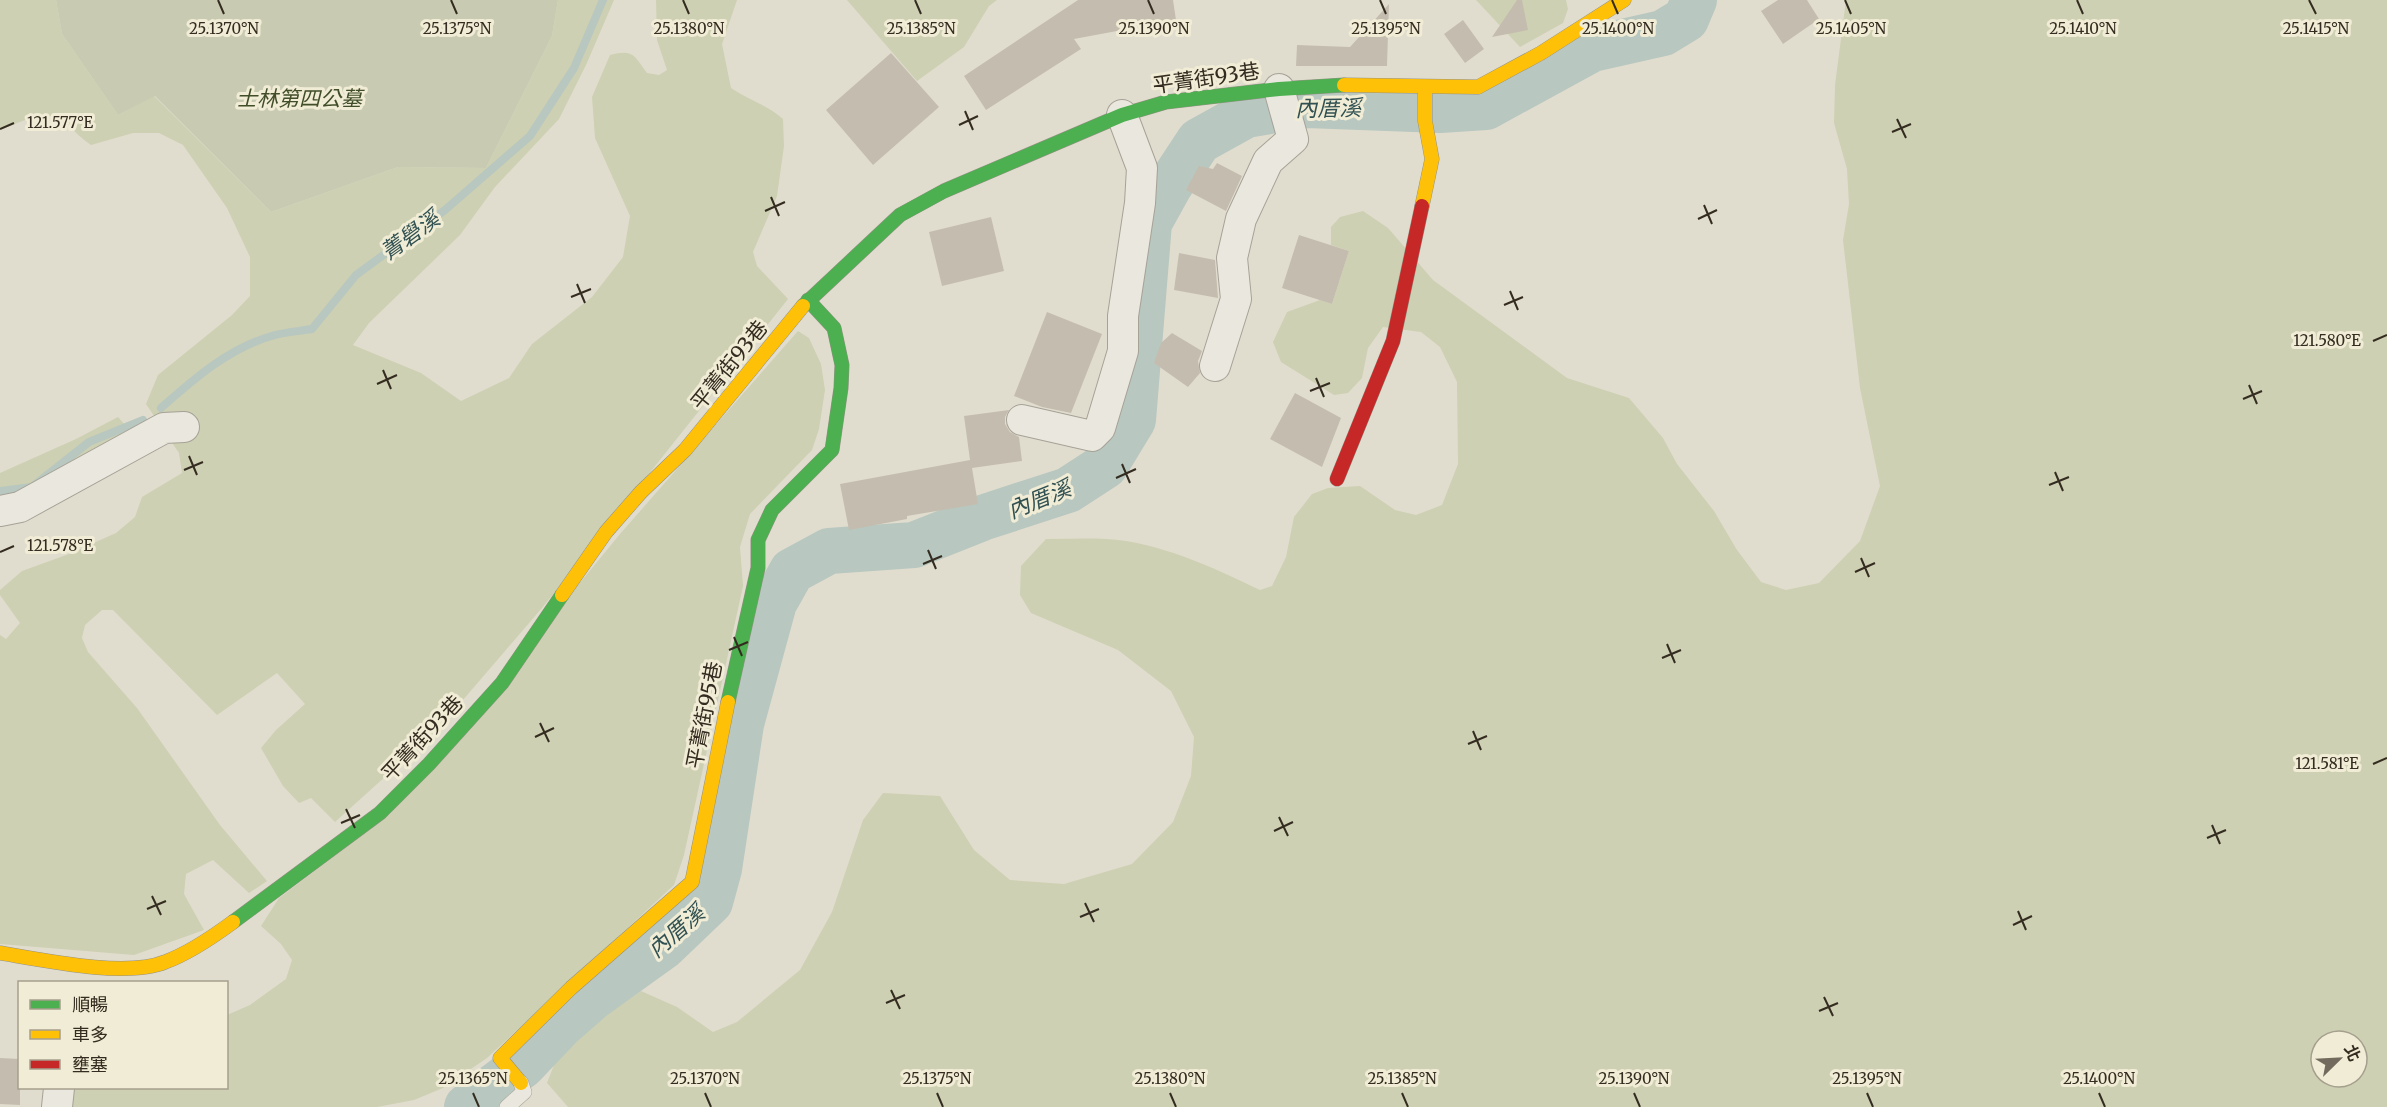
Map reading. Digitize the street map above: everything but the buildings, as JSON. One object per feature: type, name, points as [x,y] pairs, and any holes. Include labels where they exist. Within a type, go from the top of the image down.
[{"type":"street","name":"平菁街93巷","points":[[0,953],[71,974],[164,963],[221,930],[380,813],[429,764],[502,683],[606,532],[641,492],[686,450],[808,300],[900,215],[944,191],[1122,115],[1166,102],[1279,89],[1364,84],[1478,87],[1541,53],[1624,0]]},
{"type":"street","points":[[1337,479],[1393,341],[1432,159],[1425,121],[1425,87]]},
{"type":"street","points":[[1228,360],[1241,333],[1232,258],[1241,219],[1268,161],[1293,139],[1279,89]]},
{"type":"street","points":[[1022,420],[1092,436],[1100,428],[1124,351],[1123,316],[1140,203],[1142,168],[1122,115]]},
{"type":"street","name":"平菁街95巷","points":[[521,1083],[500,1058],[571,988],[692,882],[742,632],[758,568],[758,540],[772,510],[832,450],[842,365],[834,328],[808,300]]},
{"type":"street","points":[[0,511],[20,507],[164,428],[184,427]]},
{"type":"street","points":[[57,1107],[59,1089]]},
{"type":"lane","points":[[507,1107],[525,1092],[521,1083]]},
{"type":"green space","points":[[0,0],[56,0],[62,34],[118,115],[154,96],[271,212],[398,167],[486,168],[552,36],[558,0],[614,0],[586,65],[559,119],[495,187],[460,235],[369,323],[353,345],[421,373],[461,401],[509,378],[532,344],[592,297],[623,257],[630,216],[595,138],[592,97],[610,55],[628,53],[647,73],[659,75],[667,70],[657,40],[656,0],[737,0],[722,44],[731,88],[783,119],[784,146],[777,196],[753,252],[757,266],[788,299],[542,608],[438,729],[335,822],[311,798],[299,803],[283,786],[261,748],[276,730],[305,704],[277,673],[217,715],[113,610],[102,610],[85,625],[82,638],[88,652],[137,708],[220,825],[267,881],[249,893],[213,860],[186,874],[184,894],[204,930],[134,955],[0,944],[0,635],[6,639],[20,623],[0,595],[0,590],[22,571],[69,554],[116,533],[135,517],[142,497],[182,473],[179,453],[146,404],[158,375],[232,315],[250,296],[250,257],[227,208],[183,145],[159,133],[133,133],[91,145],[65,122],[50,116],[24,120],[0,130]]},
{"type":"green space","name":"士林第四公墓","points":[[56,0],[558,0],[552,36],[486,168],[398,167],[271,212],[155,96],[118,115],[62,34]]},
{"type":"green space","points":[[847,0],[997,0],[989,6],[964,47],[917,81]]},
{"type":"green space","points":[[1476,0],[1566,0],[1568,9],[1563,23],[1520,47]]},
{"type":"green space","points":[[1846,0],[2387,0],[2387,1107],[568,1107],[547,1083],[559,1052],[590,1025],[641,991],[677,1007],[713,1032],[737,1022],[800,970],[832,912],[863,820],[883,793],[940,796],[974,850],[1010,880],[1064,884],[1132,864],[1173,822],[1191,776],[1194,737],[1171,691],[1118,650],[1031,613],[1020,595],[1021,566],[1046,539],[1126,541],[1185,557],[1260,590],[1272,586],[1286,557],[1294,517],[1312,494],[1328,488],[1360,486],[1395,510],[1416,515],[1442,505],[1458,464],[1457,382],[1440,347],[1421,332],[1383,327],[1368,348],[1362,378],[1348,393],[1334,395],[1281,362],[1273,342],[1287,312],[1320,300],[1332,304],[1349,251],[1331,245],[1331,227],[1340,217],[1363,211],[1388,228],[1433,280],[1567,378],[1629,398],[1663,438],[1677,464],[1714,511],[1737,550],[1761,582],[1786,590],[1819,583],[1860,541],[1880,486],[1860,388],[1843,240],[1849,204],[1847,169],[1834,123],[1835,85]]},
{"type":"green space","points":[[798,331],[809,338],[821,364],[825,390],[819,429],[812,450],[750,514],[740,547],[743,586],[684,855],[674,885],[487,1058],[443,1088],[414,1100],[377,1107],[45,1107],[61,1089],[228,1089],[228,1015],[250,1005],[286,979],[292,960],[281,944],[261,926],[279,898],[390,814],[620,534]]},
{"type":"green space","points":[[118,417],[133,434],[0,514],[0,473],[76,439]]},
{"type":"waterway","name":"菁礐溪","points":[[161,408],[200,375],[243,347],[275,335],[312,329],[356,275],[445,210],[530,136],[574,68],[603,0]]},
{"type":"waterway","name":"內厝溪","points":[[467,1107],[523,1065],[561,1025],[593,997],[664,946],[710,902],[719,869],[741,724],[774,603],[792,571],[829,551],[914,545],[982,518],[1068,490],[1105,466],[1133,420],[1149,223],[1170,185],[1199,141],[1246,115],[1307,105],[1440,110],[1486,107],[1592,49],[1663,33],[1686,19],[1694,0]]},
{"type":"waterway","name":"菁礐溪","points":[[0,491],[32,487],[89,442],[143,420]]},
{"type":"traffic: fast","points":[[803,306],[900,215],[944,191],[1122,115],[1166,102],[1279,89],[1344,85]]},
{"type":"traffic: fast","points":[[728,702],[758,568],[758,540],[772,510],[832,450],[842,365],[834,328],[808,300]]},
{"type":"traffic: fast","points":[[233,922],[380,813],[429,764],[502,683],[562,595]]},
{"type":"traffic: slow","points":[[1344,85],[1478,87],[1541,53],[1624,0]]},
{"type":"traffic: slow","points":[[1422,206],[1432,159],[1425,121],[1425,87]]},
{"type":"traffic: slow","points":[[562,595],[606,532],[641,492],[685,450],[803,306]]},
{"type":"traffic: slow","points":[[521,1083],[500,1058],[571,988],[692,882],[728,702]]},
{"type":"traffic: slow","points":[[0,953],[84,966],[107,968],[148,966],[165,962],[182,954],[233,922]]},
{"type":"traffic: jam","points":[[1337,479],[1393,341],[1422,206]]}]
